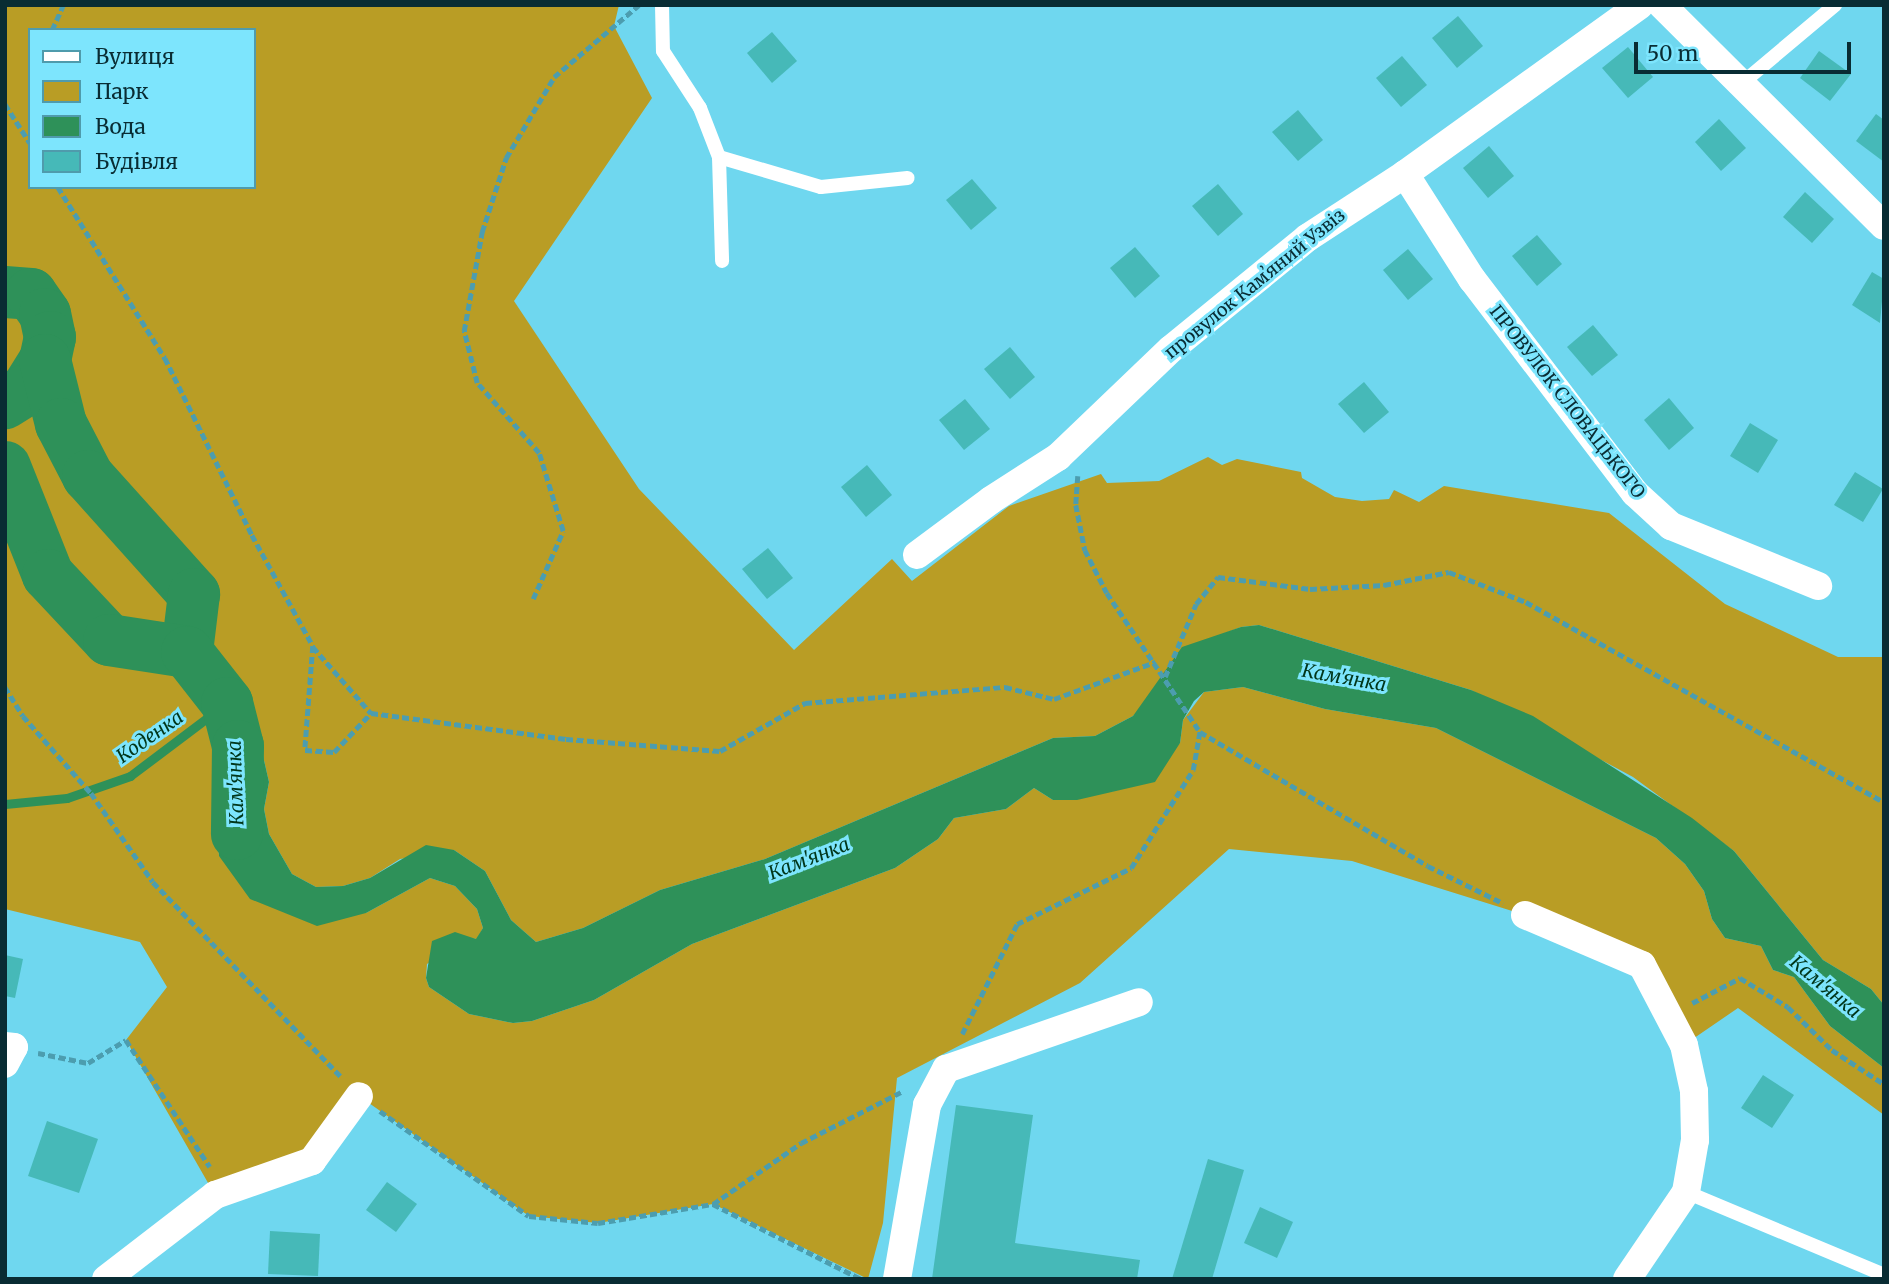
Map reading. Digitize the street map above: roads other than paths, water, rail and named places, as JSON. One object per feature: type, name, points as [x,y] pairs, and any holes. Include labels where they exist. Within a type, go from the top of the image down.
[{"type":"street","name":"провулок Камʼяний Узвіз","points":[[917,555],[991,500],[1058,457],[1171,348],[1307,238],[1405,174],[1640,5]]},
{"type":"street","points":[[1662,5],[1884,226]]},
{"type":"street","name":"ПРОВУЛОК СЛОВАЦЬКОГО","points":[[1405,174],[1472,279],[1635,493],[1671,526],[1818,586]]},
{"type":"street","points":[[1525,915],[1642,965],[1684,1045],[1694,1091],[1695,1140],[1686,1192],[1627,1279]]},
{"type":"street","points":[[897,1279],[927,1105],[946,1069],[1139,1002]]},
{"type":"street","points":[[106,1279],[226,1191],[312,1161],[359,1096]]},
{"type":"lane","points":[[662,5],[663,51],[700,108],[719,157],[722,261]]},
{"type":"lane","points":[[1741,84],[1835,5]]},
{"type":"lane","points":[[719,157],[821,187],[908,178]]},
{"type":"lane","points":[[1686,1192],[1884,1275]]},
{"type":"water","points":[[1259,625],[1471,690],[1533,716],[1692,818],[1734,851],[1823,960],[1871,989],[1884,1005],[1884,1068],[1830,1026],[1794,977],[1773,970],[1761,946],[1725,938],[1712,919],[1704,891],[1685,864],[1656,838],[1436,728],[1325,709],[1243,687],[1204,692],[1194,701],[1183,720],[1180,743],[1155,782],[1077,800],[1053,800],[1034,788],[1006,809],[954,818],[938,839],[895,868],[692,944],[594,1000],[532,1021],[513,1023],[469,1014],[429,987],[426,978],[432,941],[455,932],[476,939],[483,928],[477,909],[455,886],[430,878],[366,913],[317,926],[250,899],[219,856],[215,772],[263,756],[269,782],[264,809],[269,834],[292,874],[316,887],[343,886],[370,878],[426,845],[454,850],[485,871],[511,920],[536,942],[583,928],[660,890],[765,859],[1053,738],[1095,736],[1133,716],[1182,647],[1241,627]]},
{"type":"waterway","name":"Кам'янка","points":[[5,292],[31,294],[45,314],[50,337],[45,360],[26,390],[5,403]]},
{"type":"waterway","points":[[45,360],[61,424],[88,476],[194,594],[187,652]]},
{"type":"waterway","name":"Кам'янка","points":[[5,467],[48,575],[109,640],[187,652],[227,703],[238,746],[237,834]]},
{"type":"waterway","name":"Коденка","points":[[5,804],[67,798],[130,776],[227,703]]}]
